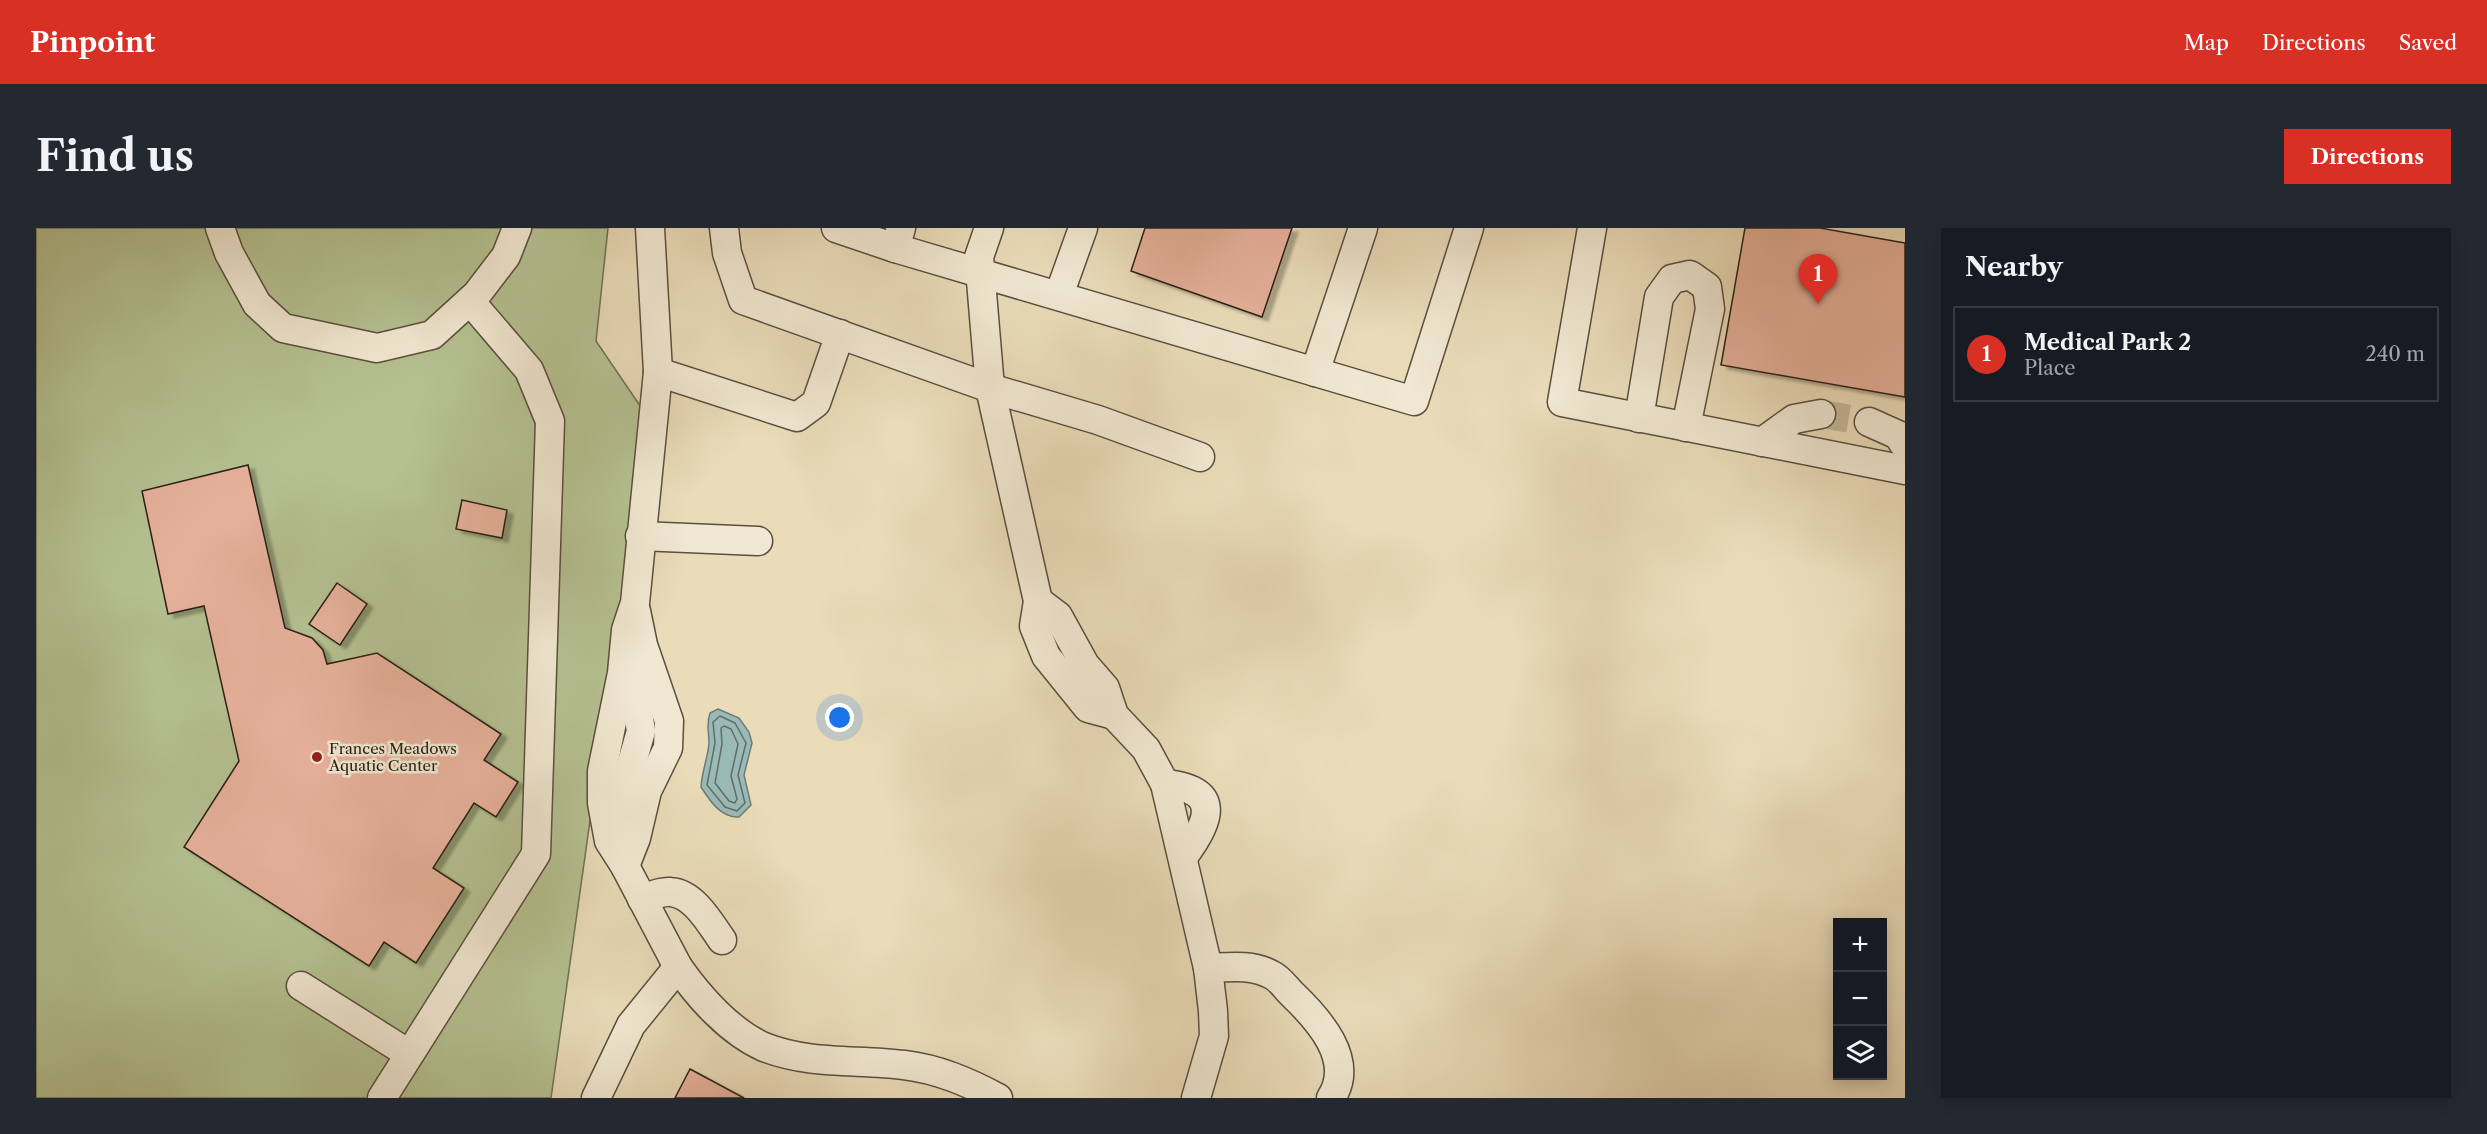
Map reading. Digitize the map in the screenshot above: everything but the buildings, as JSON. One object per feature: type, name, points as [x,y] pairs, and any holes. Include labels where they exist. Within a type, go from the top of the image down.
[{"type":"lane","points":[[220,228],[229,253],[257,304],[283,328],[377,348],[432,335],[470,301],[506,256],[517,228]]},
{"type":"lane","points":[[650,228],[658,372],[635,603],[625,638],[622,673],[602,771],[602,803],[609,842],[625,866],[678,967],[720,1017],[763,1046],[802,1057],[903,1065],[932,1070],[966,1081],[998,1098]]},
{"type":"lane","points":[[724,228],[727,253],[743,300],[990,388],[1098,420],[1200,457]]},
{"type":"lane","points":[[836,228],[898,238],[981,272],[1414,401],[1469,228]]},
{"type":"lane","points":[[989,228],[979,257],[990,388],[1038,601],[1034,626],[1046,656],[1088,708],[1114,715],[1146,749],[1165,784],[1208,968],[1214,1036],[1196,1098]]},
{"type":"lane","points":[[1059,295],[1083,228]]},
{"type":"lane","points":[[1315,372],[1363,228]]},
{"type":"lane","points":[[1592,228],[1562,402],[1905,470]]},
{"type":"lane","points":[[1639,418],[1659,297],[1672,279],[1690,275],[1707,287],[1710,309],[1686,427]]},
{"type":"lane","points":[[382,1098],[536,855],[550,421],[530,369],[470,301]]},
{"type":"lane","points":[[658,372],[797,417],[816,404],[840,334]]},
{"type":"lane","points":[[1762,442],[1794,419],[1821,414]]},
{"type":"lane","points":[[1869,422],[1898,435],[1905,446]]},
{"type":"lane","points":[[640,536],[758,541]]},
{"type":"lane","points":[[625,866],[636,838],[647,791],[668,748],[669,730],[669,721],[643,645],[635,603]]},
{"type":"lane","points":[[642,899],[668,892],[681,894],[702,912],[722,940]]},
{"type":"lane","points":[[596,1098],[631,1025],[678,967]]},
{"type":"lane","points":[[1208,968],[1249,967],[1273,975],[1307,1009],[1331,1039],[1339,1068],[1335,1092],[1330,1098]]},
{"type":"lane","points":[[302,986],[409,1054]]},
{"type":"green space","name":"Frances Meadows Aquatic Center","points":[[36,228],[608,228],[596,341],[647,416],[551,1098],[36,1098]]},
{"type":"water","points":[[718,709],[739,718],[749,732],[752,743],[744,775],[751,805],[739,817],[721,812],[701,787],[709,743],[709,717],[710,713]]},
{"type":"tunnel","points":[[1821,414],[1869,422]]},
{"type":"place","name":"Medical Park 2","points":[[1818,304]]},
{"type":"place","name":"Frances Meadows Aquatic Center","points":[[317,757]]}]
